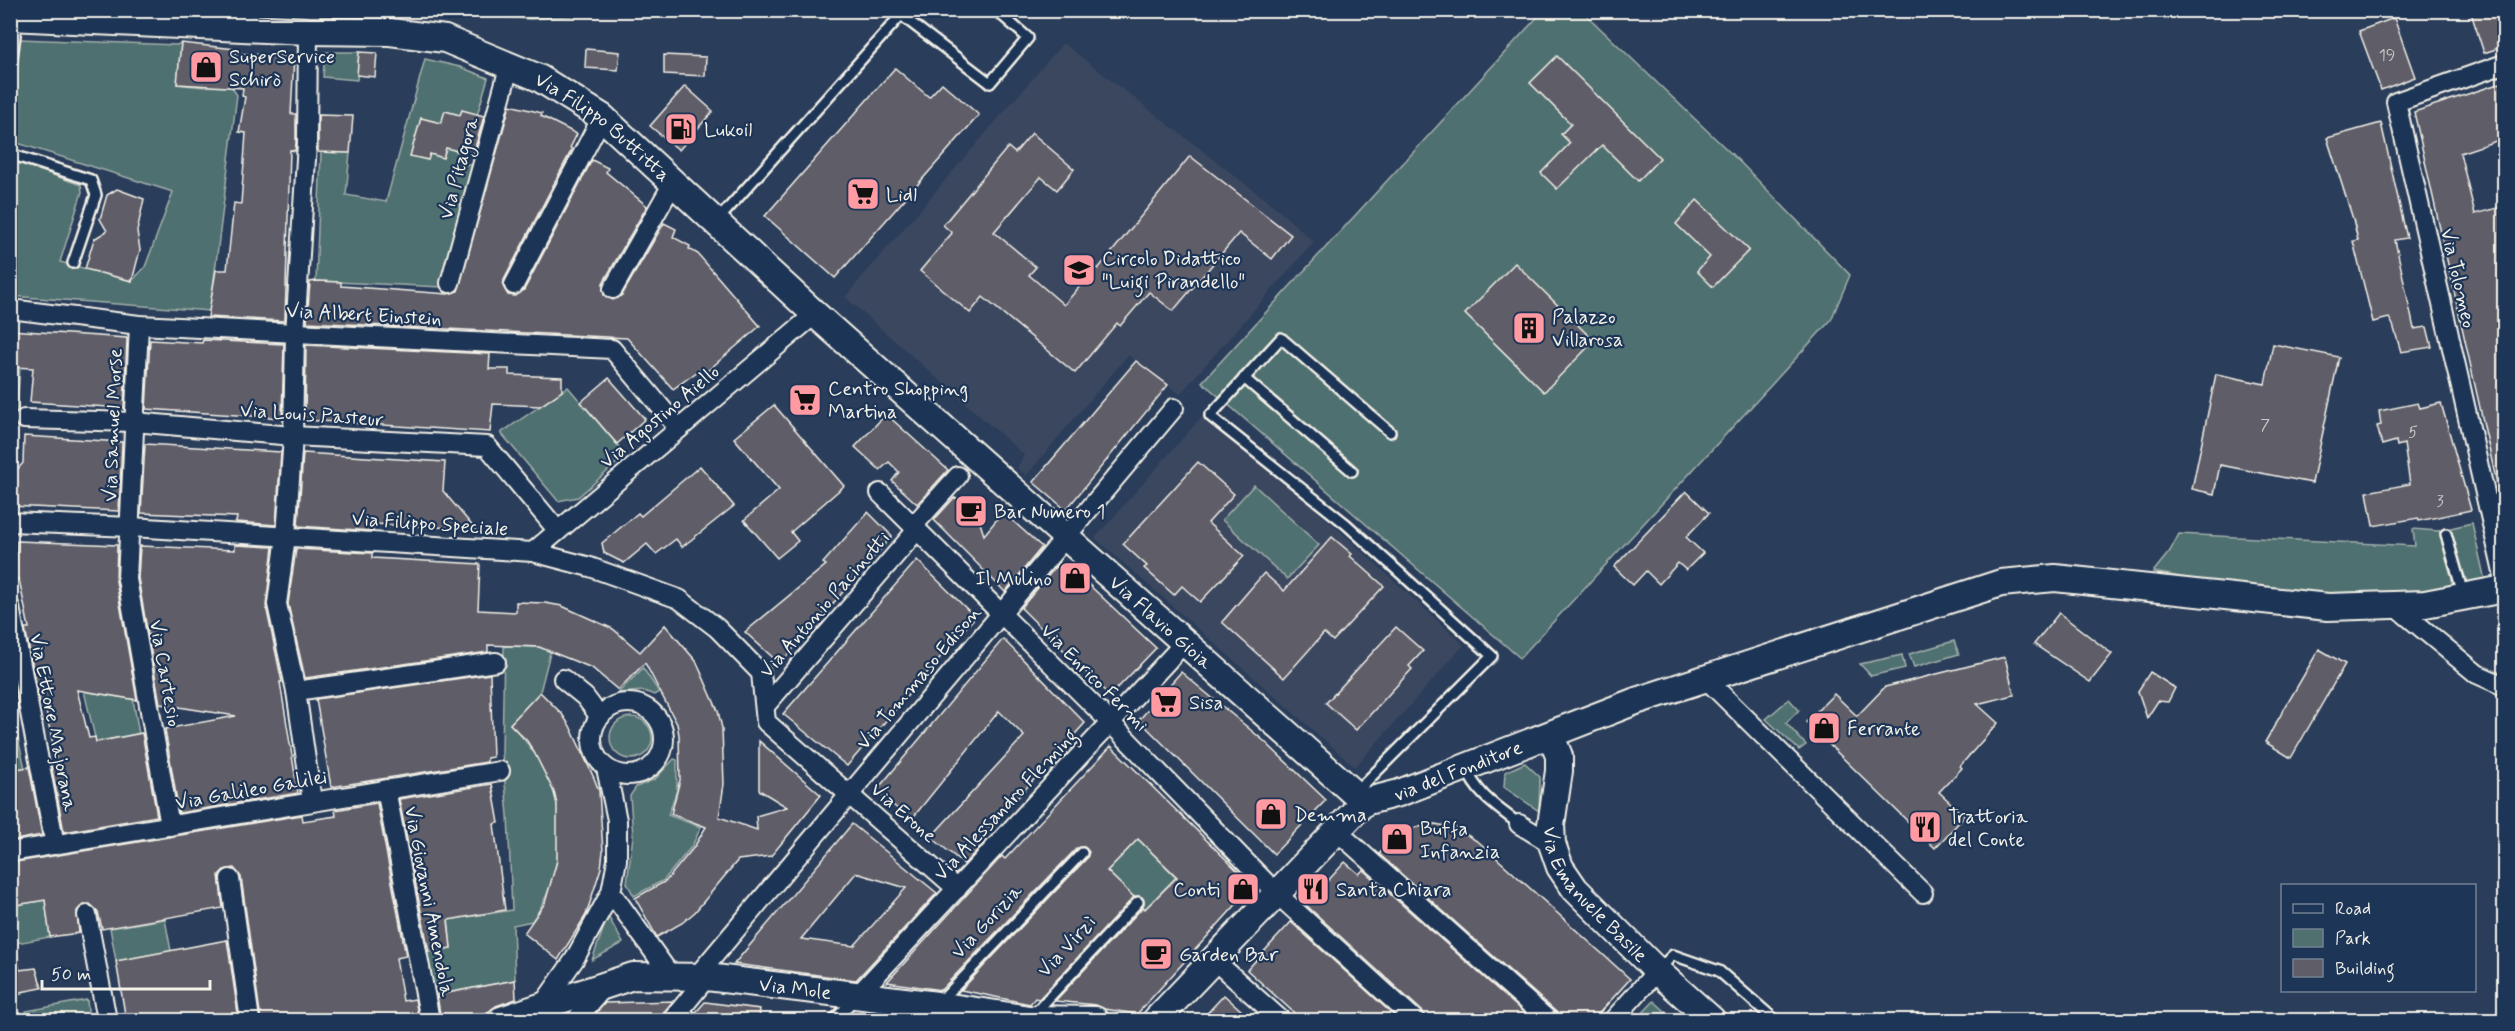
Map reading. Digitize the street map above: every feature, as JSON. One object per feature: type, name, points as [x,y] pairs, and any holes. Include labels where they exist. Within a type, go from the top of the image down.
[{"type":"main road","name":"Via Filippo Buttitta","points":[[14,17],[308,31],[390,32],[445,39],[510,64],[539,78],[602,117],[814,314],[1065,536]]},
{"type":"main road","name":"Via Flavio Gioia","points":[[1065,536],[1359,798]]},
{"type":"main road","name":"via del Fonditore","points":[[1359,798],[1399,793],[1551,736],[1636,701],[2001,583],[2055,578],[2328,607],[2425,604],[2505,589]]},
{"type":"main road","name":"Via Emanuele Basile","points":[[1551,736],[1559,756],[1551,825],[1552,844],[1560,867],[1575,889],[1658,971],[1713,1020]]},
{"type":"main road","points":[[1156,1020],[1337,831],[1359,798]]},
{"type":"main road","name":"Via Mole","points":[[501,1020],[633,976],[702,977],[857,996],[930,1013],[1029,1020],[1095,1020]]},
{"type":"street","points":[[308,31],[307,143],[295,334],[293,436],[286,536],[277,604],[296,692],[312,801]]},
{"type":"street","name":"Via Pitagora","points":[[450,283],[510,64]]},
{"type":"street","name":"Via Tolomeo","points":[[2505,64],[2396,102],[2505,577]]},
{"type":"street","points":[[514,285],[602,117]]},
{"type":"street","points":[[614,289],[673,183]]},
{"type":"street","name":"Via Albert Einstein","points":[[10,309],[139,325],[612,350],[679,429]]},
{"type":"street","name":"Via Agostino Aiello","points":[[533,552],[814,314]]},
{"type":"street","name":"Via Samuel Morse","points":[[130,527],[139,325]]},
{"type":"street","name":"Via Tommaso Edison","points":[[683,1017],[702,977],[849,795],[1174,408]]},
{"type":"street","name":"Via Louis Pasteur","points":[[24,419],[134,422],[293,436],[487,446],[558,531]]},
{"type":"street","name":"Via Antonio Pacinotti","points":[[766,714],[958,476]]},
{"type":"street","name":"Via Enrico Fermi","points":[[880,493],[1111,723],[1277,894],[1415,1020]]},
{"type":"street","name":"Via Filippo Speciale","points":[[10,522],[130,527],[533,552],[590,567],[679,599],[717,628],[761,673],[766,714]]},
{"type":"street","name":"Via Cartesio","points":[[130,527],[127,579],[170,826]]},
{"type":"street","points":[[2394,605],[2477,674],[2505,686]]},
{"type":"street","name":"Via Ettore Majorana","points":[[10,607],[55,845]]},
{"type":"street","name":"Via Alessandro Fleming","points":[[857,996],[1185,642]]},
{"type":"street","points":[[296,692],[496,662]]},
{"type":"street","points":[[563,679],[585,697],[600,717]]},
{"type":"street","points":[[1706,679],[1923,893]]},
{"type":"street","points":[[619,704],[641,705],[655,716],[664,732],[664,745],[660,756],[652,766],[641,773],[629,775],[606,768],[598,760],[593,749],[592,738],[600,717],[619,704]]},
{"type":"street","name":"Via Erone","points":[[766,714],[849,795],[957,889]]},
{"type":"street","points":[[541,1007],[574,960],[611,892],[616,860],[617,820],[606,768]]},
{"type":"street","name":"Via Galileo Galilei","points":[[10,852],[500,771]]},
{"type":"street","name":"Via Giovanni Amendola","points":[[386,789],[430,1020]]},
{"type":"street","points":[[1519,824],[1552,844]]},
{"type":"street","points":[[1337,831],[1548,1020]]},
{"type":"street","points":[[230,879],[250,1020]]},
{"type":"street","points":[[611,892],[671,976]]},
{"type":"street","points":[[87,915],[107,1020]]},
{"type":"street","points":[[1214,960],[1281,1020]]},
{"type":"street","points":[[1612,1020],[1658,971]]},
{"type":"street","points":[[576,1020],[605,986]]},
{"type":"lane","points":[[716,223],[901,15],[928,10]]},
{"type":"lane","points":[[901,15],[990,83],[1028,38],[996,10]]},
{"type":"lane","points":[[10,73],[14,17]]},
{"type":"lane","points":[[10,154],[91,180],[96,195],[73,263]]},
{"type":"lane","points":[[1359,798],[1492,656],[1346,524],[1210,416],[1281,338],[1390,432]]},
{"type":"lane","points":[[1244,378],[1352,471]]},
{"type":"lane","points":[[2446,534],[2463,597]]},
{"type":"lane","points":[[1466,768],[1472,783],[1481,795],[1519,824]]},
{"type":"lane","name":"Via Gorizia","points":[[930,1013],[1082,853]]},
{"type":"lane","name":"Via Virzì","points":[[1029,1020],[1138,902]]},
{"type":"lane","points":[[1658,971],[1673,955],[1719,971],[1775,1020]]},
{"type":"lane","points":[[834,1020],[857,996]]},
{"type":"shaded area","name":"Circolo Didattico \"Luigi Pirandello\"","points":[[1063,43],[1274,206],[1314,242],[1180,394],[1128,355],[1026,476],[1017,468],[1024,455],[845,297]]},
{"type":"shaded area","points":[[1204,414],[1329,521],[1464,645],[1355,767],[1095,538]]},
{"type":"green space","points":[[405,11],[633,11],[531,19]]},
{"type":"green space","points":[[1543,11],[1582,11],[1741,163],[1850,275],[1831,320],[1520,658],[1202,382]]},
{"type":"green space","points":[[19,39],[177,45],[181,43],[177,84],[204,87],[205,84],[231,86],[237,95],[210,311],[11,296],[11,160],[81,185],[82,192],[60,262],[132,281],[145,267],[173,192],[11,141],[11,96]]},
{"type":"green space","points":[[325,52],[359,52],[357,80],[323,77]]},
{"type":"green space","points":[[425,59],[460,67],[488,78],[463,163],[476,167],[442,287],[316,281],[321,152],[350,153],[346,195],[386,202]]},
{"type":"green space","points":[[10,367],[20,368],[12,474],[10,474]]},
{"type":"green space","points":[[568,387],[626,455],[578,497],[558,501],[501,433]]},
{"type":"green space","points":[[1254,485],[1319,545],[1287,579],[1222,520]]},
{"type":"green space","points":[[2472,523],[2486,585],[2468,584],[2464,574],[2452,577],[2450,592],[2368,599],[2226,585],[2153,572],[2170,551],[2179,534],[2415,546],[2413,529],[2438,531]]},
{"type":"green space","points":[[1954,641],[1959,654],[1914,667],[1909,654]]},
{"type":"green space","points":[[504,646],[551,649],[540,692],[510,724],[536,756],[554,793],[559,825],[557,860],[547,893],[532,921],[513,925],[515,980],[435,995],[427,952],[451,948],[448,920],[512,910],[508,815],[502,752]]},
{"type":"green space","points":[[1902,655],[1905,668],[1871,676],[1860,664]]},
{"type":"green space","points":[[643,668],[659,692],[654,695],[644,691],[618,693]]},
{"type":"green space","points":[[84,691],[133,699],[139,734],[96,742]]},
{"type":"green space","points":[[1789,699],[1799,710],[1786,723],[1806,745],[1799,750],[1766,719]]},
{"type":"green space","points":[[10,705],[25,768],[11,770]]},
{"type":"green space","points":[[631,717],[646,723],[652,738],[646,753],[631,759],[616,753],[610,738],[616,723]]},
{"type":"green space","points":[[674,759],[677,760],[677,790],[668,815],[701,827],[692,846],[664,880],[634,896],[627,883],[633,836],[630,796],[636,787],[655,779]]},
{"type":"green space","points":[[1525,763],[1540,777],[1539,811],[1504,787],[1505,772]]},
{"type":"green space","points":[[1138,839],[1176,877],[1145,909],[1107,871]]},
{"type":"green space","points":[[45,900],[50,937],[16,943],[23,994],[14,996],[10,962],[10,906]]},
{"type":"green space","points":[[608,916],[623,943],[592,960]]},
{"type":"green space","points":[[165,919],[171,951],[116,961],[110,928]]},
{"type":"green space","points":[[87,1000],[89,1020],[27,1020],[26,1011]]},
{"type":"green space","points":[[1654,1001],[1675,1020],[1636,1020]]},
{"type":"building","points":[[2470,10],[2505,10],[2505,46],[2484,53]]},
{"type":"building","points":[[2394,18],[2415,77],[2381,90],[2359,31]]},
{"type":"building","points":[[181,43],[235,49],[234,53],[294,57],[291,114],[296,114],[296,143],[295,151],[290,150],[285,321],[208,317],[216,270],[227,270],[234,203],[241,204],[246,133],[239,132],[245,97],[242,96],[243,88],[177,84]]},
{"type":"building","points":[[586,49],[620,52],[618,70],[585,68]]},
{"type":"building","points":[[359,52],[377,53],[375,77],[357,75]]},
{"type":"building","points":[[664,55],[706,57],[705,76],[664,74]]},
{"type":"building","points":[[1557,56],[1660,158],[1638,181],[1602,145],[1557,189],[1541,173],[1570,143],[1561,134],[1571,124],[1530,83]]},
{"type":"building","points":[[895,68],[929,97],[942,83],[979,115],[835,278],[765,216]]},
{"type":"building","points":[[2501,83],[2505,94],[2505,138],[2460,153],[2475,214],[2505,206],[2505,483],[2497,484],[2414,112]]},
{"type":"building","points":[[685,86],[713,111],[679,150],[650,126]]},
{"type":"building","points":[[510,105],[542,113],[541,116],[577,134],[570,148],[572,149],[504,280],[503,286],[508,295],[515,296],[524,290],[592,160],[608,168],[606,172],[647,206],[603,283],[604,295],[613,300],[622,295],[664,223],[676,229],[673,237],[690,246],[689,249],[698,254],[760,326],[705,373],[701,369],[673,389],[627,338],[307,322],[310,282],[341,282],[341,286],[448,294],[458,291]]},
{"type":"building","points":[[462,110],[484,116],[473,155],[446,148],[443,158],[430,154],[428,160],[410,156],[421,118],[441,123],[445,111],[460,115]]},
{"type":"building","points":[[318,115],[353,116],[350,153],[318,152]]},
{"type":"building","points":[[2381,123],[2407,238],[2395,240],[2414,329],[2427,327],[2432,347],[2401,352],[2389,318],[2373,322],[2353,241],[2358,240],[2353,219],[2327,138]]},
{"type":"building","points":[[1032,133],[1074,169],[1057,190],[1041,177],[994,232],[1036,267],[1029,275],[1064,305],[1096,267],[1098,269],[1190,156],[1291,235],[1272,259],[1239,233],[1173,311],[1149,292],[1120,326],[1117,323],[1075,373],[983,297],[970,313],[920,271],[952,233],[943,225],[1008,147],[1015,153]]},
{"type":"building","points":[[117,189],[144,199],[137,231],[140,250],[132,281],[85,269],[94,239],[107,231],[100,219],[107,195]]},
{"type":"building","points":[[1697,200],[1749,250],[1713,287],[1697,271],[1710,257],[1676,224]]},
{"type":"building","name":"Palazzo Villarosa","points":[[1515,263],[1594,341],[1544,392],[1465,314]]},
{"type":"building","points":[[10,330],[127,338],[124,408],[30,402],[33,368],[10,367]]},
{"type":"building","points":[[150,340],[284,344],[282,418],[146,409]]},
{"type":"building","points":[[2273,344],[2339,357],[2312,483],[2220,465],[2214,494],[2192,489],[2216,374],[2265,384]]},
{"type":"building","points":[[306,345],[490,354],[489,369],[509,369],[509,375],[562,377],[562,391],[540,406],[493,404],[490,432],[305,420]]},
{"type":"building","points":[[1136,361],[1168,385],[1066,510],[1033,482]]},
{"type":"building","points":[[609,378],[645,419],[617,444],[581,402]]},
{"type":"building","points":[[2418,403],[2420,408],[2441,403],[2471,510],[2419,521],[2418,518],[2373,526],[2367,492],[2410,484],[2404,444],[2397,446],[2396,441],[2382,445],[2377,426],[2381,425],[2379,411]]},
{"type":"building","points":[[774,405],[844,486],[791,532],[798,541],[777,558],[744,520],[779,490],[734,438]]},
{"type":"building","points":[[886,414],[948,470],[917,504],[892,481],[899,472],[889,462],[880,470],[855,447]]},
{"type":"building","points":[[24,436],[122,442],[119,511],[10,506],[10,478],[23,463]]},
{"type":"building","points":[[145,444],[281,452],[276,525],[236,522],[237,517],[141,513]]},
{"type":"building","points":[[303,453],[445,462],[443,491],[475,529],[373,524],[373,531],[298,526]]},
{"type":"building","points":[[1198,462],[1234,494],[1208,523],[1244,556],[1200,602],[1182,586],[1174,595],[1144,568],[1147,566],[1123,544]]},
{"type":"building","points":[[700,466],[734,506],[682,547],[676,539],[656,554],[647,544],[624,563],[604,553],[602,543],[638,513],[641,516]]},
{"type":"building","points":[[1686,491],[1709,513],[1686,537],[1703,553],[1686,570],[1678,563],[1659,584],[1646,571],[1633,585],[1614,567]]},
{"type":"building","points":[[954,498],[972,499],[984,535],[1003,512],[1042,547],[1005,592],[934,520]]},
{"type":"building","points":[[868,512],[892,536],[780,664],[745,632],[826,565],[823,563]]},
{"type":"building","points":[[1332,537],[1384,586],[1333,641],[1324,633],[1284,678],[1222,622],[1264,573],[1284,591]]},
{"type":"building","points":[[17,541],[117,545],[116,581],[137,700],[77,690],[89,738],[95,737],[96,742],[142,733],[157,816],[64,832],[51,764],[57,763],[44,702],[40,703],[25,628],[29,628],[19,579],[15,579]]},
{"type":"building","points":[[235,545],[273,547],[266,606],[282,682],[280,682],[298,793],[179,813],[165,729],[236,716],[160,704],[138,578],[140,546],[235,550]]},
{"type":"building","points":[[296,549],[372,553],[372,558],[480,564],[478,610],[516,612],[516,602],[562,606],[613,629],[640,652],[665,625],[696,661],[718,711],[722,728],[724,784],[719,817],[757,830],[756,816],[787,807],[759,790],[759,741],[821,795],[771,856],[738,860],[695,912],[682,923],[657,937],[635,898],[666,881],[694,847],[706,827],[671,814],[680,780],[679,735],[677,724],[645,663],[618,690],[592,668],[539,647],[488,645],[488,652],[305,678],[288,604]]},
{"type":"building","points":[[917,560],[975,617],[847,766],[783,714]]},
{"type":"building","points":[[1059,563],[1065,568],[1068,565],[1156,648],[1110,696],[1021,608]]},
{"type":"building","points":[[2059,613],[2112,654],[2090,682],[2034,644]]},
{"type":"building","points":[[1396,627],[1423,651],[1409,666],[1412,669],[1356,730],[1326,703]]},
{"type":"building","points":[[1003,639],[1085,723],[982,837],[986,841],[964,864],[931,837],[1024,736],[999,711],[911,820],[876,791]]},
{"type":"building","points":[[2319,649],[2345,664],[2291,758],[2265,742]]},
{"type":"building","points":[[2005,657],[2014,695],[1977,704],[1998,723],[1960,766],[1962,768],[1939,792],[1965,816],[1935,848],[1806,722],[1834,694],[1857,716],[1885,687]]},
{"type":"building","points":[[1181,672],[1264,741],[1326,800],[1274,854],[1139,720]]},
{"type":"building","points":[[2150,672],[2175,688],[2168,702],[2158,701],[2147,718],[2138,691]]},
{"type":"building","points":[[490,674],[493,757],[487,758],[487,762],[331,787],[316,699]]},
{"type":"building","points":[[540,692],[562,714],[570,726],[599,791],[603,851],[601,868],[586,915],[558,960],[524,933],[545,903],[557,861],[557,804],[554,792],[527,741],[510,724]]},
{"type":"building","points":[[1111,746],[1253,886],[1137,1014],[1104,1009],[1096,1005],[1055,1001],[1143,907],[1145,909],[1177,877],[1138,839],[1107,871],[1134,897],[1039,999],[1035,998],[1030,1004],[961,990],[1087,858],[1089,852],[1084,847],[1077,848],[941,990],[887,982],[1002,856],[1005,859]]},
{"type":"building","points":[[29,767],[42,835],[10,841],[10,770]]},
{"type":"building","points":[[492,784],[499,823],[494,824],[505,910],[448,920],[451,948],[429,952],[399,799]]},
{"type":"building","points":[[377,803],[406,956],[396,958],[403,1001],[415,999],[419,1020],[261,1020],[241,877],[234,868],[224,870],[219,875],[223,908],[102,929],[98,912],[90,904],[84,904],[77,911],[79,933],[50,937],[45,900],[10,906],[10,863],[302,815],[303,821],[336,816],[335,810]]},
{"type":"building","points":[[852,824],[937,893],[856,980],[734,964]],"holes":[[[856,873],[906,888],[854,946],[801,939]]]},
{"type":"building","points":[[1435,824],[1456,828],[1480,843],[1630,979],[1593,1020],[1559,1020],[1556,1012],[1379,854],[1392,841],[1413,828]]},
{"type":"building","points":[[1345,862],[1359,874],[1363,870],[1532,1020],[1426,1020],[1423,1012],[1306,905]]},
{"type":"building","points":[[1291,922],[1399,1020],[1302,1020],[1247,970]]},
{"type":"building","points":[[227,940],[239,1020],[126,1020],[116,961]]},
{"type":"building","points":[[36,968],[42,988],[10,994],[10,971]]},
{"type":"building","points":[[515,980],[516,999],[467,1020],[441,1020],[437,995]]},
{"type":"building","points":[[1224,995],[1252,1020],[1201,1020]]},
{"type":"building","points":[[673,1001],[663,1013],[661,1020],[590,1020],[605,1003]]},
{"type":"building","points":[[705,1002],[760,1009],[759,1020],[702,1020],[696,1012]]},
{"type":"place","name":"SuperService Schirò","points":[[206,67]]},
{"type":"place","name":"Lukoil","points":[[681,129]]},
{"type":"place","name":"Lidl","points":[[863,194]]},
{"type":"place","name":"Circolo Didattico \"Luigi Pirandello\"","points":[[1079,270]]},
{"type":"place","name":"Palazzo Villarosa","points":[[1529,328]]},
{"type":"place","name":"Centro Shopping Martina","points":[[805,400]]},
{"type":"place","name":"Bar Numero 1","points":[[971,511]]},
{"type":"place","name":"Il Mulino","points":[[1075,578]]},
{"type":"place","name":"Sisa","points":[[1166,702]]},
{"type":"place","name":"Ferrante","points":[[1824,728]]},
{"type":"place","name":"Demma","points":[[1271,814]]},
{"type":"place","name":"Trattoria del Conte","points":[[1925,827]]},
{"type":"place","name":"Buffa Infanzia","points":[[1397,839]]},
{"type":"place","name":"Conti","points":[[1243,889]]},
{"type":"place","name":"Santa Chiara","points":[[1313,889]]},
{"type":"place","name":"Garden Bar","points":[[1156,954]]}]
